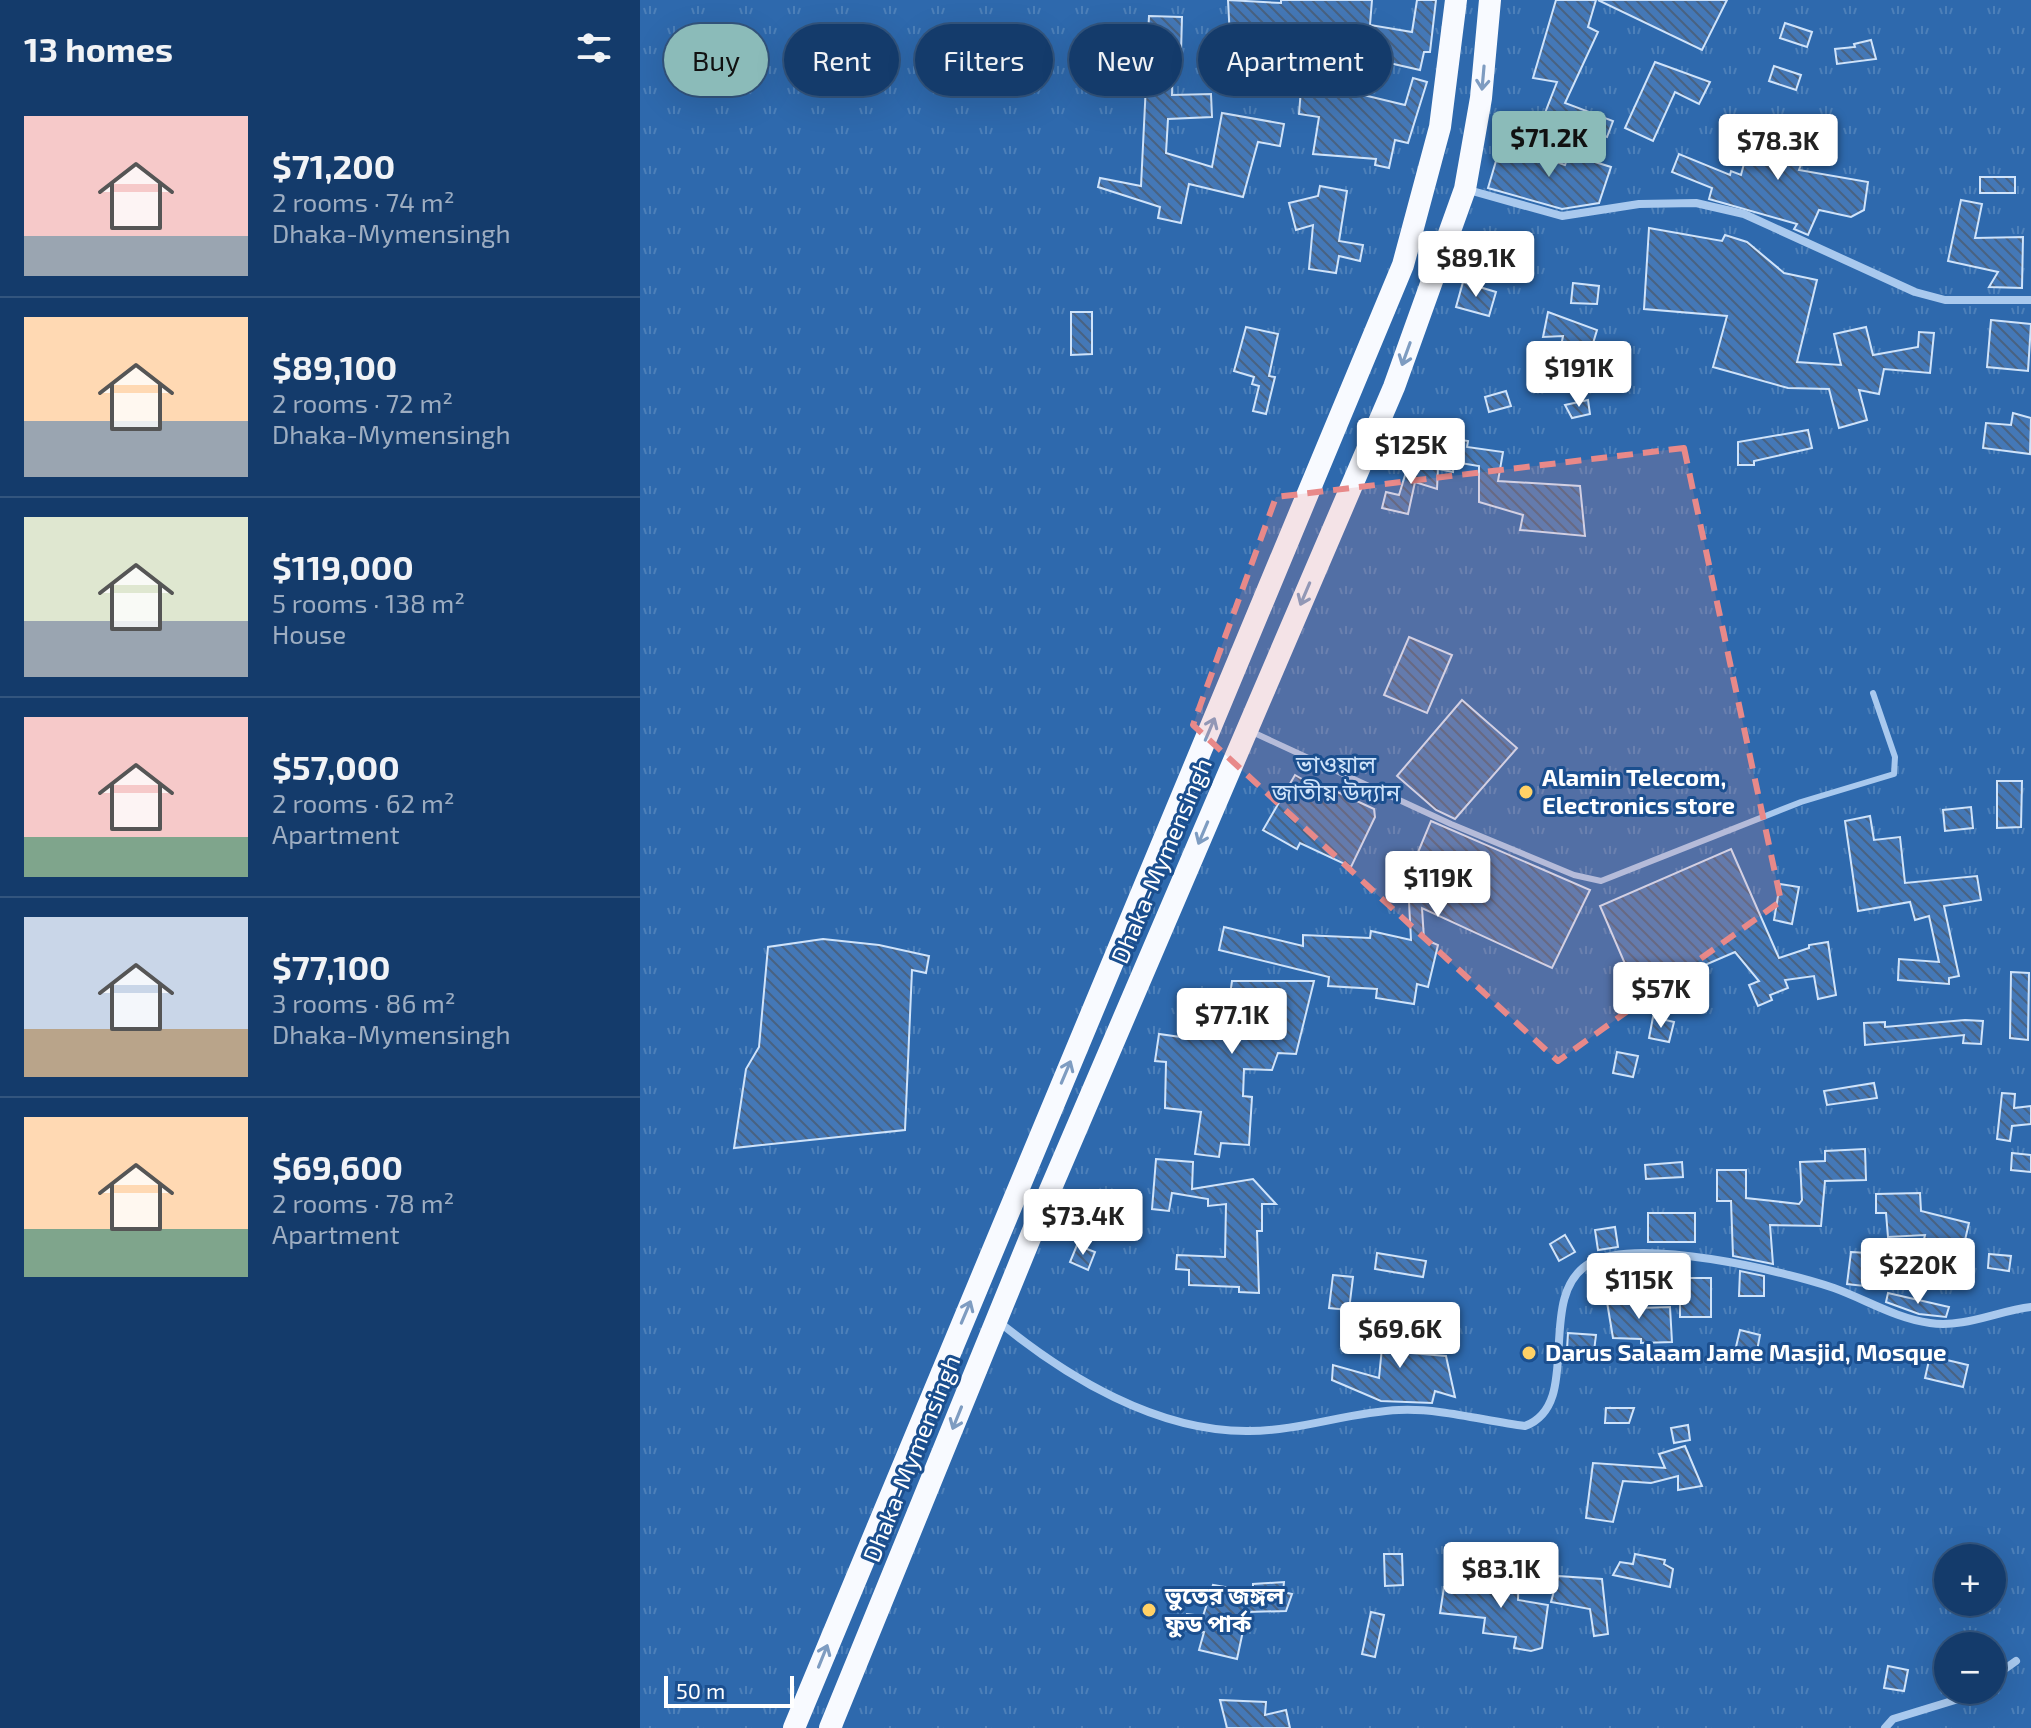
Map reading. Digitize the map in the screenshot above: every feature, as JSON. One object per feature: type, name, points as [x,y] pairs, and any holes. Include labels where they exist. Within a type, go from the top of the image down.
[{"type":"highway","name":"Dhaka-Mymensingh","points":[[794,1728],[1403,265],[1440,127],[1456,0]]},
{"type":"highway","name":"Dhaka-Mymensingh","points":[[830,1728],[997,1320],[1394,387],[1465,189],[1481,98],[1490,0]]},
{"type":"street","points":[[1465,189],[1562,216],[1653,203],[1696,203],[1744,214],[1915,292],[1945,300],[2031,300]]},
{"type":"street","points":[[997,1320],[1038,1353],[1150,1412],[1194,1425],[1248,1432],[1295,1428],[1404,1410],[1525,1426],[1541,1421],[1552,1404],[1560,1321],[1571,1283],[1592,1261],[1608,1257],[1670,1254],[1707,1258],[1800,1278],[1904,1318],[1935,1324],[1958,1324],[2031,1307]]},
{"type":"street","points":[[2006,1668],[2016,1661]]},
{"type":"street","points":[[1885,1728],[1893,1719],[1942,1704]]},
{"type":"lane","points":[[1247,729],[1437,818],[1574,875],[1601,881],[1801,802],[1894,774],[1895,757],[1873,693]]},
{"type":"highlighted area","points":[[1684,448],[1781,901],[1558,1061],[1193,725],[1276,497]]},
{"type":"green space","name":"ভাওয়াল জাতীয় উদ্যান","points":[[640,0],[2031,0],[2031,1728],[640,1728]]},
{"type":"building","points":[[1228,0],[1281,3],[1281,0],[1372,0],[1370,24],[1229,24]]},
{"type":"building","points":[[1417,0],[1436,0],[1430,52],[1424,52],[1420,70],[1392,64],[1392,29],[1412,32]]},
{"type":"building","points":[[1556,0],[1596,0],[1588,27],[1598,32],[1565,103],[1613,121],[1607,137],[1545,113],[1557,82],[1533,78]]},
{"type":"building","points":[[1598,0],[1727,0],[1702,50]]},
{"type":"building","points":[[1149,16],[1182,17],[1182,24],[1149,24]]},
{"type":"building","points":[[1785,23],[1812,32],[1807,47],[1780,38]]},
{"type":"building","points":[[1871,40],[1876,59],[1837,64],[1835,49],[1855,47],[1854,44]]},
{"type":"building","points":[[1655,62],[1710,82],[1699,104],[1675,92],[1653,141],[1625,128]]},
{"type":"building","points":[[1774,66],[1801,75],[1796,90],[1769,81]]},
{"type":"building","points":[[1413,78],[1427,82],[1408,143],[1395,140],[1389,168],[1375,165],[1376,159],[1313,154],[1319,117],[1299,114],[1300,96],[1368,96],[1405,105]]},
{"type":"building","points":[[1145,96],[1211,96],[1212,117],[1168,119],[1166,153],[1212,167],[1222,113],[1284,124],[1280,146],[1258,142],[1243,197],[1189,184],[1181,223],[1158,218],[1160,207],[1098,187],[1100,178],[1141,186]]},
{"type":"building","points":[[1755,122],[1810,140],[1799,170],[1868,182],[1864,210],[1851,217],[1819,210],[1808,235],[1794,229],[1797,224],[1709,199],[1712,188],[1672,172],[1679,154],[1730,175],[1731,171],[1741,175]]},
{"type":"building","points":[[1501,144],[1565,165],[1569,154],[1611,167],[1599,203],[1562,209],[1488,188]]},
{"type":"building","points":[[1980,177],[2015,177],[2015,193],[1980,193]]},
{"type":"building","points":[[1320,186],[1347,191],[1339,241],[1363,245],[1360,261],[1339,256],[1336,273],[1309,269],[1313,225],[1296,230],[1289,203],[1318,196]]},
{"type":"building","points":[[1961,200],[1982,204],[1975,238],[2023,237],[2022,288],[1989,287],[1998,272],[1948,261]]},
{"type":"building","points":[[1649,228],[1722,241],[1725,235],[1747,242],[1784,273],[1817,280],[1797,362],[1841,365],[1834,334],[1866,327],[1873,355],[1918,347],[1919,332],[1934,333],[1930,373],[1884,369],[1879,394],[1859,390],[1867,420],[1839,428],[1829,389],[1788,388],[1713,367],[1727,316],[1644,309]]},
{"type":"building","points":[[1463,282],[1496,292],[1489,316],[1456,307]]},
{"type":"building","points":[[1573,283],[1599,286],[1597,304],[1571,303]]},
{"type":"building","points":[[1071,312],[1092,312],[1092,354],[1071,355]]},
{"type":"building","points":[[1548,312],[1597,330],[1588,360],[1593,361],[1589,378],[1556,371],[1563,336],[1543,337]]},
{"type":"building","points":[[1991,320],[2031,324],[2028,371],[1987,367]]},
{"type":"building","points":[[1246,327],[1278,334],[1269,376],[1275,377],[1266,414],[1253,411],[1259,386],[1252,384],[1254,377],[1234,371]]},
{"type":"building","points":[[1506,391],[1511,406],[1489,412],[1485,397]]},
{"type":"building","points":[[1588,400],[1590,414],[1572,418],[1565,405]]},
{"type":"building","points":[[2013,413],[2031,418],[2030,454],[1983,448],[1986,423],[2011,425]]},
{"type":"building","points":[[1808,430],[1812,448],[1754,461],[1754,465],[1738,465],[1738,442]]},
{"type":"building","points":[[1444,437],[1468,441],[1467,447],[1503,452],[1498,481],[1580,486],[1585,536],[1520,530],[1523,515],[1479,502],[1479,466],[1454,462],[1453,472],[1438,469]]},
{"type":"building","points":[[1410,459],[1438,468],[1437,489],[1415,482],[1408,514],[1382,508],[1386,492],[1399,495]]},
{"type":"building","points":[[1409,637],[1452,655],[1427,713],[1384,695]]},
{"type":"building","points":[[1462,700],[1517,748],[1455,819],[1436,810],[1397,776]]},
{"type":"building","points":[[1295,775],[1328,794],[1331,789],[1374,809],[1375,817],[1351,867],[1300,843],[1297,849],[1263,830]]},
{"type":"building","points":[[1997,781],[2022,781],[2021,827],[1997,828]]},
{"type":"building","points":[[1971,807],[1973,828],[1945,831],[1943,810]]},
{"type":"building","points":[[1870,816],[1874,840],[1900,837],[1905,883],[1977,876],[1981,900],[1944,906],[1959,976],[1949,978],[1949,984],[1898,980],[1899,959],[1939,962],[1929,916],[1915,920],[1910,902],[1858,911],[1845,821]]},
{"type":"building","points":[[1431,821],[1590,890],[1552,968],[1422,908],[1424,939],[1438,945],[1428,987],[1417,984],[1414,1004],[1376,998],[1377,989],[1328,986],[1329,977],[1219,950],[1224,927],[1303,946],[1303,935],[1370,938],[1371,931],[1411,940],[1409,902],[1399,898]]},
{"type":"building","points":[[1731,849],[1779,958],[1809,948],[1809,945],[1828,942],[1836,995],[1818,999],[1814,976],[1785,980],[1788,988],[1770,995],[1772,1000],[1758,1006],[1749,985],[1759,981],[1735,952],[1638,994],[1600,906]]},
{"type":"building","points":[[1780,884],[1799,887],[1792,924],[1774,920]]},
{"type":"building","points":[[823,939],[879,945],[929,956],[926,973],[912,970],[905,1130],[734,1148],[746,1069],[759,1047],[768,947]]},
{"type":"building","points":[[2011,972],[2029,973],[2028,1040],[2010,1038]]},
{"type":"building","points":[[1232,981],[1314,981],[1296,1054],[1278,1053],[1272,1070],[1244,1069],[1243,1096],[1252,1097],[1249,1145],[1221,1143],[1219,1157],[1195,1154],[1201,1112],[1165,1108],[1166,1062],[1155,1061],[1159,1034],[1194,1039],[1203,998],[1229,1002]]},
{"type":"building","points":[[1653,1017],[1674,1022],[1669,1042],[1649,1038]]},
{"type":"building","points":[[1983,1021],[1981,1044],[1963,1043],[1964,1035],[1865,1045],[1864,1023],[1885,1022],[1885,1027]]},
{"type":"building","points":[[1617,1052],[1638,1056],[1633,1077],[1613,1073]]},
{"type":"building","points":[[1874,1083],[1877,1098],[1827,1105],[1824,1091]]},
{"type":"building","points":[[2002,1093],[2015,1094],[2014,1108],[2031,1106],[2031,1124],[2012,1126],[2010,1141],[1997,1139]]},
{"type":"building","points":[[1865,1149],[1866,1180],[1825,1181],[1821,1226],[1770,1225],[1773,1264],[1733,1256],[1731,1201],[1717,1201],[1717,1170],[1746,1170],[1746,1198],[1799,1204],[1802,1200],[1800,1162],[1825,1161],[1825,1151]]},
{"type":"building","points":[[2012,1153],[2031,1155],[2031,1172],[2011,1170]]},
{"type":"building","points":[[1156,1159],[1193,1162],[1192,1189],[1253,1179],[1276,1204],[1262,1204],[1262,1231],[1257,1231],[1259,1293],[1239,1292],[1239,1287],[1189,1285],[1189,1270],[1176,1269],[1177,1255],[1225,1257],[1226,1204],[1208,1206],[1208,1199],[1172,1193],[1169,1211],[1152,1209]]},
{"type":"building","points":[[1682,1162],[1683,1177],[1646,1179],[1645,1165]]},
{"type":"building","points":[[1920,1193],[1921,1211],[1969,1223],[1958,1270],[1919,1261],[1925,1235],[1888,1237],[1886,1213],[1876,1213],[1876,1194]]},
{"type":"building","points":[[1648,1213],[1695,1213],[1695,1242],[1648,1242]]},
{"type":"building","points":[[1615,1227],[1618,1247],[1598,1250],[1595,1230]]},
{"type":"building","points":[[1565,1235],[1575,1252],[1559,1261],[1550,1244]]},
{"type":"building","points":[[1077,1245],[1095,1252],[1088,1270],[1070,1262]]},
{"type":"building","points":[[1851,1252],[1867,1253],[1864,1286],[1847,1284]]},
{"type":"building","points":[[1377,1253],[1426,1261],[1423,1277],[1375,1269]]},
{"type":"building","points":[[1989,1254],[2011,1256],[2009,1271],[1988,1268]]},
{"type":"building","points":[[1740,1271],[1764,1276],[1764,1296],[1739,1296]]},
{"type":"building","points":[[1333,1275],[1353,1277],[1349,1310],[1329,1308]]},
{"type":"building","points":[[1680,1278],[1711,1278],[1711,1317],[1680,1317]]},
{"type":"building","points":[[1888,1293],[1949,1307],[1946,1317],[1919,1314],[1886,1302]]},
{"type":"building","points":[[1606,1296],[1639,1298],[1639,1308],[1670,1307],[1672,1342],[1641,1343],[1641,1339],[1613,1338]]},
{"type":"building","points":[[1377,1318],[1414,1322],[1398,1352],[1446,1356],[1455,1397],[1435,1391],[1432,1403],[1381,1401],[1332,1380],[1333,1365],[1379,1378],[1383,1337],[1375,1337]]},
{"type":"building","points":[[1740,1330],[1760,1335],[1756,1356],[1735,1351]]},
{"type":"building","points":[[1568,1333],[1596,1335],[1594,1351],[1567,1349]]},
{"type":"building","points":[[1930,1356],[1968,1365],[1963,1387],[1925,1378]]},
{"type":"building","points":[[1606,1408],[1634,1408],[1629,1423],[1605,1423]]},
{"type":"building","points":[[1688,1425],[1690,1440],[1674,1443],[1671,1428]]},
{"type":"building","points":[[1685,1446],[1702,1486],[1678,1490],[1678,1476],[1651,1483],[1623,1481],[1613,1522],[1586,1518],[1593,1463],[1665,1468],[1659,1454]]},
{"type":"building","points":[[1384,1554],[1402,1554],[1403,1585],[1385,1586]]},
{"type":"building","points":[[1635,1554],[1665,1560],[1664,1564],[1673,1569],[1670,1587],[1613,1575],[1620,1562],[1633,1564]]},
{"type":"building","points":[[1505,1566],[1519,1566],[1518,1600],[1548,1605],[1542,1648],[1531,1651],[1514,1648],[1516,1637],[1483,1633],[1485,1618],[1440,1613],[1444,1587],[1476,1591],[1478,1582],[1504,1586]]},
{"type":"building","points":[[1558,1576],[1602,1579],[1608,1634],[1594,1636],[1590,1609],[1551,1602]]},
{"type":"building","points":[[1284,1582],[1283,1592],[1292,1594],[1286,1611],[1247,1612],[1237,1659],[1199,1650],[1204,1632],[1185,1630],[1187,1614],[1203,1616],[1213,1585],[1253,1592],[1253,1584]]},
{"type":"building","points":[[1371,1612],[1384,1615],[1375,1657],[1362,1654]]},
{"type":"building","points":[[1888,1666],[1908,1670],[1904,1691],[1884,1688]]},
{"type":"building","points":[[1220,1700],[1266,1702],[1265,1715],[1286,1710],[1290,1728],[1227,1728]]},
{"type":"place","name":"Alamin Telecom, Electronics store","points":[[1526,792]]},
{"type":"place","name":"Darus Salaam Jame Masjid, Mosque","points":[[1529,1353]]},
{"type":"place","name":"ভুতের জঙ্গল ফুড পার্ক","points":[[1149,1610]]}]
